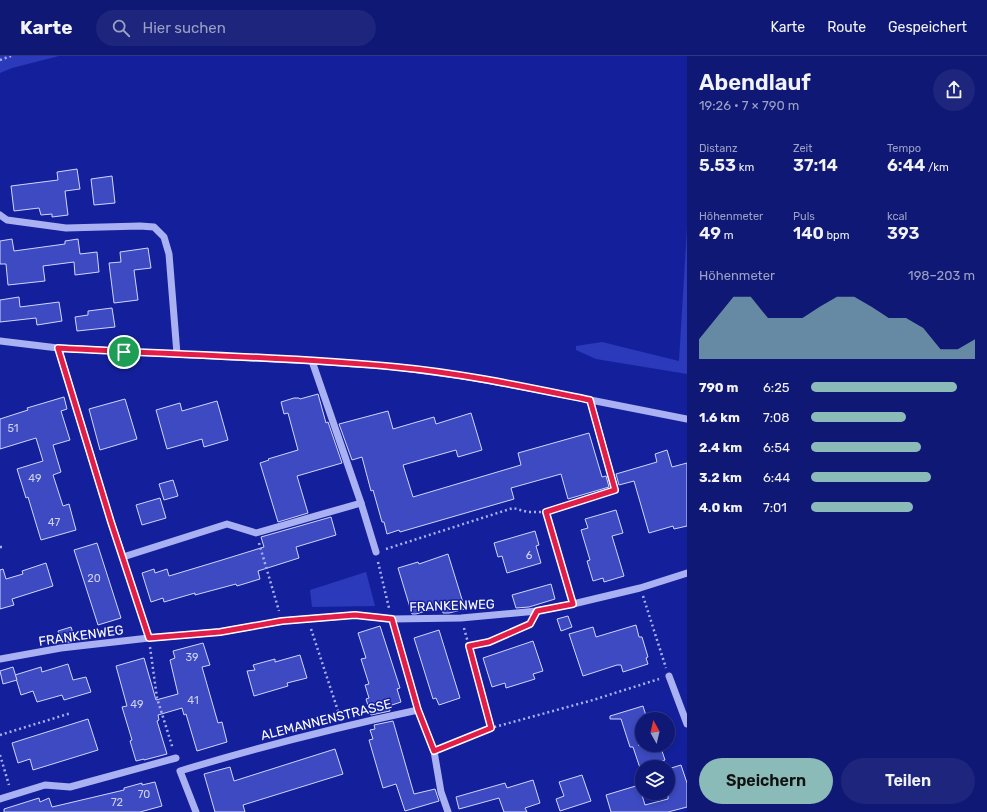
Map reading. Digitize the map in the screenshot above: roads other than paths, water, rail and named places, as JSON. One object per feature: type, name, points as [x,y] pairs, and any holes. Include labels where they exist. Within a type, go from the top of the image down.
[{"type":"street","points":[[0,215],[7,220],[66,228],[154,227],[164,237],[169,254],[177,354]]},
{"type":"street","points":[[0,341],[58,348],[312,361],[397,367],[469,377],[687,419]]},
{"type":"street","points":[[58,348],[123,557],[227,524],[256,532],[361,503]]},
{"type":"street","points":[[312,361],[361,503],[376,552]]},
{"type":"street","points":[[590,400],[615,490]]},
{"type":"street","name":"FRANKENWEG","points":[[0,659],[62,648],[220,632],[282,621],[355,615],[392,619],[461,618],[537,611],[640,588],[687,573]]},
{"type":"street","points":[[669,676],[686,715],[687,724]]},
{"type":"street","name":"ALEMANNENSTRASSE","points":[[196,812],[180,770],[343,727],[418,710],[434,751],[441,792],[448,812]]},
{"type":"street","points":[[0,798],[45,785],[70,787],[176,758]]}]
